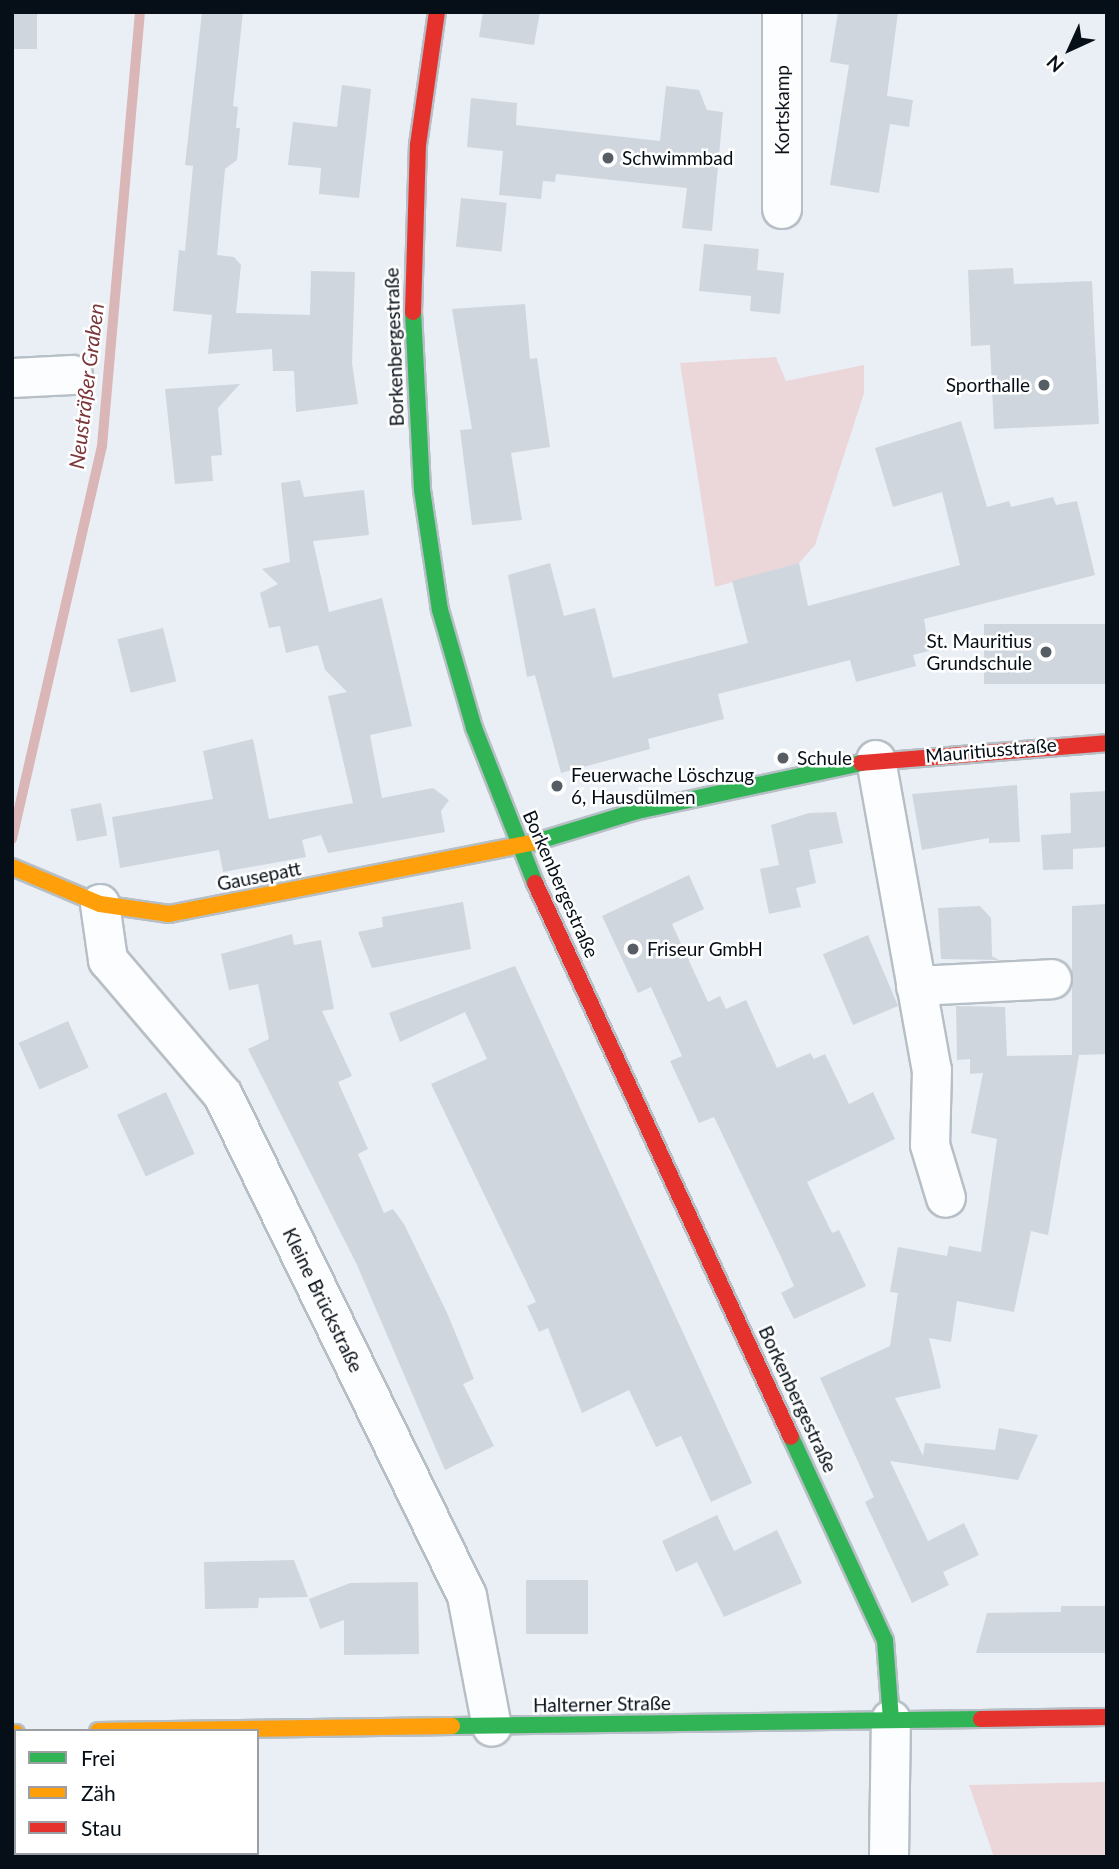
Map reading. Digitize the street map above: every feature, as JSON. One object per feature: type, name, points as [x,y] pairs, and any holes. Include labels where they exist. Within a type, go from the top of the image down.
[{"type":"street","name":"Borkenbergestraße","points":[[437,12],[418,145],[411,275],[422,490],[440,610],[474,728],[518,847],[885,1640],[891,1720]]},
{"type":"street","name":"Kortskamp","points":[[782,12],[782,209]]},
{"type":"street","points":[[12,378],[73,375]]},
{"type":"street","name":"Mauritiusstraße","points":[[518,847],[637,811],[876,760],[1107,743]]},
{"type":"street","points":[[876,760],[932,1070],[930,1145],[946,1198]]},
{"type":"street","name":"Gausepatt","points":[[12,867],[100,904],[169,914],[518,847]]},
{"type":"street","name":"Kleine Brückstraße","points":[[100,904],[108,960],[223,1095],[467,1596],[492,1727]]},
{"type":"street","points":[[916,986],[1052,979]]},
{"type":"street","name":"Halterner Straße","points":[[259,1729],[1107,1717]]},
{"type":"street","points":[[889,1857],[891,1720]]},
{"type":"shaded area","points":[[776,357],[786,381],[864,365],[864,393],[815,545],[799,563],[715,587],[680,363]]},
{"type":"shaded area","points":[[1107,1782],[1107,1857],[994,1857],[969,1785]]},
{"type":"building","points":[[12,12],[37,12],[37,49],[12,49]]},
{"type":"building","points":[[202,12],[243,12],[233,106],[238,107],[236,128],[240,128],[237,160],[225,169],[217,255],[234,257],[241,265],[236,313],[310,315],[311,271],[355,272],[352,363],[358,404],[296,412],[294,371],[273,371],[272,349],[208,354],[212,315],[173,311],[179,250],[185,251],[193,166],[185,165]]},
{"type":"building","points":[[483,12],[540,12],[534,45],[479,37]]},
{"type":"building","points":[[838,12],[898,12],[887,96],[913,100],[909,127],[890,124],[879,193],[830,185],[849,65],[830,62]]},
{"type":"building","points":[[342,85],[371,89],[359,198],[319,194],[321,168],[288,165],[293,122],[337,127]]},
{"type":"building","points":[[666,86],[699,90],[707,110],[723,112],[712,231],[682,228],[687,188],[556,174],[555,182],[543,181],[541,199],[499,195],[503,151],[467,147],[471,98],[517,103],[516,125],[660,141]]},
{"type":"building","points":[[461,198],[507,203],[502,252],[456,247]]},
{"type":"building","points":[[704,244],[759,249],[757,270],[784,273],[780,314],[750,311],[751,296],[699,291]]},
{"type":"building","name":"Sporthalle","points":[[1013,268],[1014,284],[1092,281],[1099,424],[994,429],[990,345],[971,346],[968,270]]},
{"type":"building","points":[[525,304],[530,359],[537,358],[550,447],[511,453],[522,520],[472,525],[460,430],[472,429],[452,309]]},
{"type":"building","points":[[240,384],[218,408],[222,455],[211,456],[213,481],[175,484],[165,389]]},
{"type":"building","points":[[961,421],[987,507],[1009,501],[1011,507],[1053,497],[1056,505],[1077,501],[1095,575],[924,619],[929,651],[913,655],[916,666],[856,682],[850,660],[718,694],[724,719],[648,739],[650,749],[561,773],[535,675],[527,677],[508,575],[550,563],[564,616],[595,608],[613,678],[748,643],[732,581],[799,563],[808,606],[960,565],[942,492],[893,507],[875,448]]},
{"type":"building","points":[[300,480],[304,497],[364,490],[369,535],[313,541],[329,612],[382,598],[412,726],[370,735],[382,798],[433,788],[449,800],[441,811],[445,832],[328,853],[321,835],[302,840],[306,857],[223,872],[219,850],[120,868],[112,817],[213,799],[203,751],[253,739],[269,819],[353,803],[328,696],[347,692],[325,670],[318,645],[286,653],[280,626],[269,628],[260,593],[278,584],[262,569],[290,562],[281,483]]},
{"type":"building","name":"St. Mauritius Grundschule","points":[[984,624],[1107,624],[1107,684],[984,684]]},
{"type":"building","points":[[163,628],[176,681],[131,693],[117,639]]},
{"type":"building","points":[[1017,785],[1020,842],[989,843],[989,838],[922,850],[912,794]]},
{"type":"building","points":[[1107,791],[1107,847],[1073,849],[1073,869],[1043,870],[1041,835],[1071,833],[1070,793]]},
{"type":"building","points":[[101,803],[107,835],[77,841],[71,809]]},
{"type":"building","points":[[836,812],[843,843],[809,850],[816,883],[796,888],[801,907],[769,914],[760,869],[779,865],[771,825],[809,813]]},
{"type":"building","points":[[689,875],[704,909],[672,924],[708,1002],[720,996],[726,1009],[746,1000],[777,1068],[810,1053],[814,1059],[825,1054],[849,1104],[873,1092],[895,1139],[807,1182],[832,1233],[839,1230],[866,1286],[794,1319],[781,1293],[794,1286],[781,1257],[714,1117],[699,1123],[670,1061],[682,1056],[651,987],[638,993],[602,916]]},
{"type":"building","points":[[463,902],[471,949],[372,968],[358,932],[383,927],[382,917]]},
{"type":"building","points":[[1107,904],[1107,1054],[1079,1055],[1048,1235],[1031,1231],[1014,1312],[957,1301],[951,1342],[929,1338],[941,1388],[895,1398],[923,1456],[925,1443],[995,1450],[999,1428],[1038,1435],[1018,1480],[890,1461],[928,1541],[964,1523],[979,1555],[943,1572],[949,1585],[912,1603],[865,1502],[874,1497],[820,1378],[890,1346],[898,1293],[890,1292],[898,1247],[947,1256],[949,1246],[981,1252],[997,1139],[971,1133],[983,1073],[970,1074],[970,1059],[957,1060],[956,1006],[1005,1007],[1007,1056],[1072,1055],[1072,906]]},
{"type":"building","points":[[980,906],[991,918],[992,956],[999,960],[941,959],[938,908]]},
{"type":"building","points":[[292,934],[294,945],[321,940],[334,1009],[322,1011],[352,1076],[338,1082],[368,1149],[358,1154],[384,1213],[393,1209],[404,1224],[448,1315],[474,1379],[463,1384],[494,1446],[445,1470],[357,1265],[248,1049],[269,1039],[258,984],[229,990],[221,954]]},
{"type":"building","points":[[868,935],[898,1006],[853,1025],[823,954]]},
{"type":"building","points":[[515,966],[752,1483],[711,1502],[681,1436],[656,1447],[629,1390],[582,1413],[548,1328],[539,1332],[527,1306],[536,1302],[431,1084],[487,1059],[465,1012],[400,1042],[389,1013]]},
{"type":"building","points":[[68,1021],[89,1068],[39,1090],[19,1043]]},
{"type":"building","points":[[166,1092],[195,1154],[146,1176],[117,1115]]},
{"type":"building","points":[[717,1515],[734,1551],[777,1530],[802,1583],[724,1617],[697,1562],[676,1572],[662,1541]]},
{"type":"building","points":[[294,1560],[308,1597],[259,1598],[258,1608],[205,1609],[204,1562]]},
{"type":"building","points":[[526,1580],[588,1580],[588,1634],[526,1634]]},
{"type":"building","points":[[418,1582],[419,1654],[344,1655],[344,1620],[320,1629],[309,1599],[350,1583]]},
{"type":"building","points":[[1061,1606],[1107,1606],[1107,1653],[976,1653],[987,1613],[1061,1612]]},
{"type":"waterway","name":"Neusträßer Graben","points":[[12,839],[102,446],[140,12]]},
{"type":"traffic: fast","points":[[413,312],[422,490],[440,610],[474,728],[535,883]]},
{"type":"traffic: fast","points":[[532,843],[637,811],[861,763]]},
{"type":"traffic: fast","points":[[791,1437],[885,1640],[891,1720]]},
{"type":"traffic: fast","points":[[452,1726],[981,1719]]},
{"type":"traffic: slow","points":[[12,867],[100,904],[169,914],[532,843]]},
{"type":"traffic: slow","points":[[240,1729],[452,1726]]},
{"type":"traffic: jam","points":[[413,312],[418,145],[437,12]]},
{"type":"traffic: jam","points":[[861,763],[1107,743]]},
{"type":"traffic: jam","points":[[535,883],[791,1437]]},
{"type":"traffic: jam","points":[[981,1719],[1107,1717]]},
{"type":"place","name":"Schwimmbad","points":[[608,158]]},
{"type":"place","name":"Sporthalle","points":[[1044,385]]},
{"type":"place","name":"St. Mauritius Grundschule","points":[[1046,652]]},
{"type":"place","name":"Schule","points":[[783,758]]},
{"type":"place","name":"Feuerwache Löschzug 6, Hausdülmen","points":[[557,786]]},
{"type":"place","name":"Friseur GmbH","points":[[633,949]]}]
